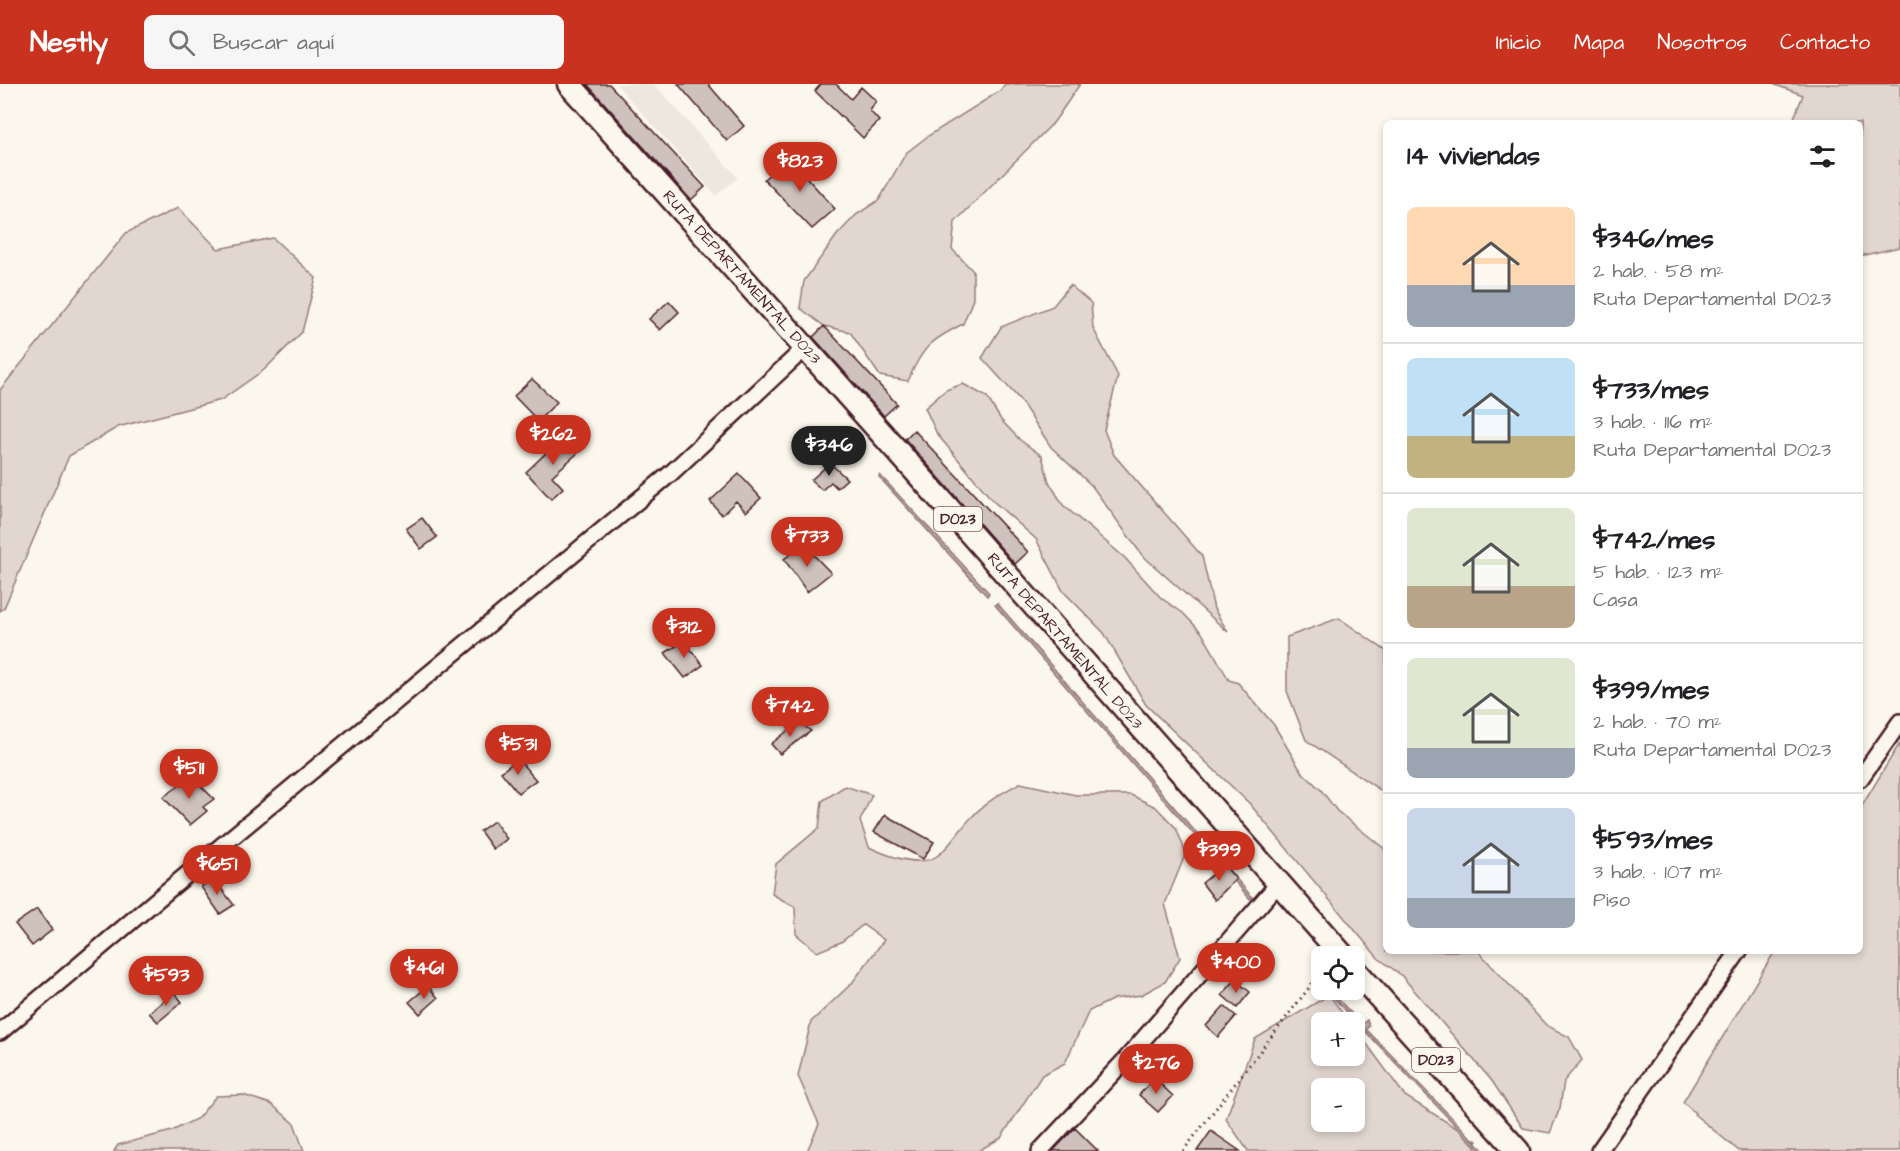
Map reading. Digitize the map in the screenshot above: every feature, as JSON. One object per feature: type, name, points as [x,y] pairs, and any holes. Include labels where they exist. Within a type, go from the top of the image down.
[{"type":"main road","name":"RUTA DEPARTAMENTAL D023","points":[[569,84],[1334,946]]},
{"type":"main road","name":"D023","points":[[1365,981],[1518,1151]]},
{"type":"street","points":[[0,1032],[670,474],[805,348]]},
{"type":"street","points":[[1863,775],[1900,722]]},
{"type":"street","points":[[1040,1151],[1127,1058],[1278,884]]},
{"type":"street","points":[[1599,1151],[1737,954]]},
{"type":"path","points":[[1183,1151],[1311,985]]},
{"type":"shaded area","points":[[616,84],[654,84],[738,178],[716,195]]},
{"type":"shaded area","points":[[1005,84],[1080,84],[1054,122],[955,222],[952,249],[973,271],[973,299],[963,324],[935,340],[923,352],[908,381],[880,376],[850,332],[824,326],[800,308],[804,281],[837,235],[856,215],[879,200],[906,153],[928,136],[1000,91]]},
{"type":"shaded area","points":[[1773,84],[1900,84],[1900,247],[1863,255],[1863,120],[1793,120],[1803,95]]},
{"type":"shaded area","points":[[178,208],[218,249],[273,238],[316,278],[302,332],[264,370],[221,400],[118,427],[69,456],[4,608],[0,611],[0,390],[126,233]]},
{"type":"shaded area","points":[[1070,285],[1091,303],[1093,328],[1118,376],[1104,430],[1114,455],[1202,556],[1214,609],[1228,632],[1142,555],[1092,486],[1051,447],[1020,400],[982,358],[1001,327],[1053,306]]},
{"type":"shaded area","points":[[963,384],[987,397],[1001,420],[1020,440],[1042,456],[1049,482],[1063,505],[1125,558],[1161,598],[1183,613],[1202,633],[1229,680],[1238,683],[1274,725],[1301,771],[1321,790],[1337,811],[1383,848],[1383,954],[1481,954],[1546,1025],[1569,1037],[1582,1060],[1564,1081],[1560,1108],[1550,1133],[1523,1128],[1492,1081],[1401,975],[1378,958],[1249,803],[1146,705],[1104,633],[1063,591],[1036,539],[993,501],[937,434],[925,408],[946,390]]},
{"type":"shaded area","points":[[880,475],[989,593],[987,596],[879,477]]},
{"type":"shaded area","points":[[997,603],[1252,897],[1250,899],[995,605]]},
{"type":"shaded area","points":[[1339,618],[1383,649],[1383,792],[1306,740],[1287,691],[1287,637]]},
{"type":"shaded area","points":[[1900,743],[1900,1151],[1739,1151],[1683,1102],[1773,954],[1863,954],[1863,804]]},
{"type":"shaded area","points":[[1020,783],[1076,795],[1131,795],[1156,807],[1176,828],[1186,853],[1165,904],[1180,958],[1165,982],[1141,995],[1114,999],[1089,1011],[1065,1063],[1042,1075],[1001,1138],[978,1151],[807,1151],[819,1124],[798,1076],[811,1022],[852,983],[884,940],[863,925],[841,942],[817,952],[796,934],[795,907],[772,894],[776,864],[819,828],[822,801],[845,786],[872,795],[860,821],[869,847],[893,857],[921,861],[941,853],[982,807]]},
{"type":"shaded area","points":[[1321,1000],[1333,1000],[1342,1012],[1311,1012],[1311,1066],[1365,1066],[1365,1042],[1405,1096],[1477,1141],[1474,1151],[1248,1151],[1226,1119],[1255,1039]]},
{"type":"shaded area","points":[[1336,1000],[1339,1000],[1350,1012],[1347,1012]]},
{"type":"shaded area","points":[[1367,1020],[1369,1026],[1366,1029],[1484,1151],[1480,1151],[1365,1031],[1365,1022]]},
{"type":"shaded area","points":[[243,1095],[271,1104],[294,1123],[304,1151],[114,1151],[118,1145],[172,1131],[198,1118],[216,1096]]},
{"type":"building","points":[[587,84],[609,84],[705,187],[691,200]]},
{"type":"building","points":[[678,84],[708,84],[744,126],[727,141]]},
{"type":"building","points":[[821,84],[836,84],[851,99],[861,87],[876,101],[870,111],[879,121],[863,138],[815,91]]},
{"type":"building","points":[[789,158],[835,209],[812,229],[764,179]]},
{"type":"building","points":[[669,301],[679,312],[660,330],[649,319]]},
{"type":"building","points":[[824,326],[897,404],[884,416],[813,337]]},
{"type":"building","points":[[532,379],[557,402],[538,421],[514,396]]},
{"type":"building","points":[[914,430],[1028,552],[1015,564],[905,439]]},
{"type":"building","points":[[565,435],[580,451],[552,476],[563,488],[551,499],[526,472]]},
{"type":"building","points":[[830,463],[847,479],[837,488],[831,482],[822,490],[811,480]]},
{"type":"building","points":[[739,474],[761,498],[746,512],[736,501],[722,515],[710,501]]},
{"type":"building","points":[[422,518],[437,537],[421,549],[406,529]]},
{"type":"building","points":[[804,545],[831,573],[807,592],[784,559]]},
{"type":"building","points":[[684,641],[703,665],[685,678],[665,653]]},
{"type":"building","points":[[799,722],[811,731],[780,754],[771,744]]},
{"type":"building","points":[[518,759],[536,780],[518,793],[501,772]]},
{"type":"building","points":[[192,777],[214,799],[203,807],[207,811],[190,825],[163,797]]},
{"type":"building","points":[[885,815],[934,842],[923,859],[874,832]]},
{"type":"building","points":[[494,821],[507,839],[493,849],[480,831]]},
{"type":"building","points":[[1224,865],[1236,879],[1215,900],[1202,883]]},
{"type":"building","points":[[213,878],[234,905],[220,914],[201,887]]},
{"type":"building","points":[[37,909],[52,930],[32,946],[15,924]]},
{"type":"building","points":[[1253,947],[1263,956],[1245,974],[1235,964]]},
{"type":"building","points":[[1235,980],[1250,992],[1237,1008],[1222,995]]},
{"type":"building","points":[[428,986],[438,998],[420,1014],[409,1002]]},
{"type":"building","points":[[174,992],[182,1002],[158,1022],[149,1013]]},
{"type":"building","points":[[1224,1006],[1236,1016],[1218,1037],[1206,1026]]},
{"type":"building","points":[[1154,1078],[1173,1096],[1158,1112],[1139,1095]]},
{"type":"building","points":[[1075,1128],[1098,1151],[1053,1151]]},
{"type":"building","points":[[1211,1131],[1240,1151],[1197,1151]]}]
